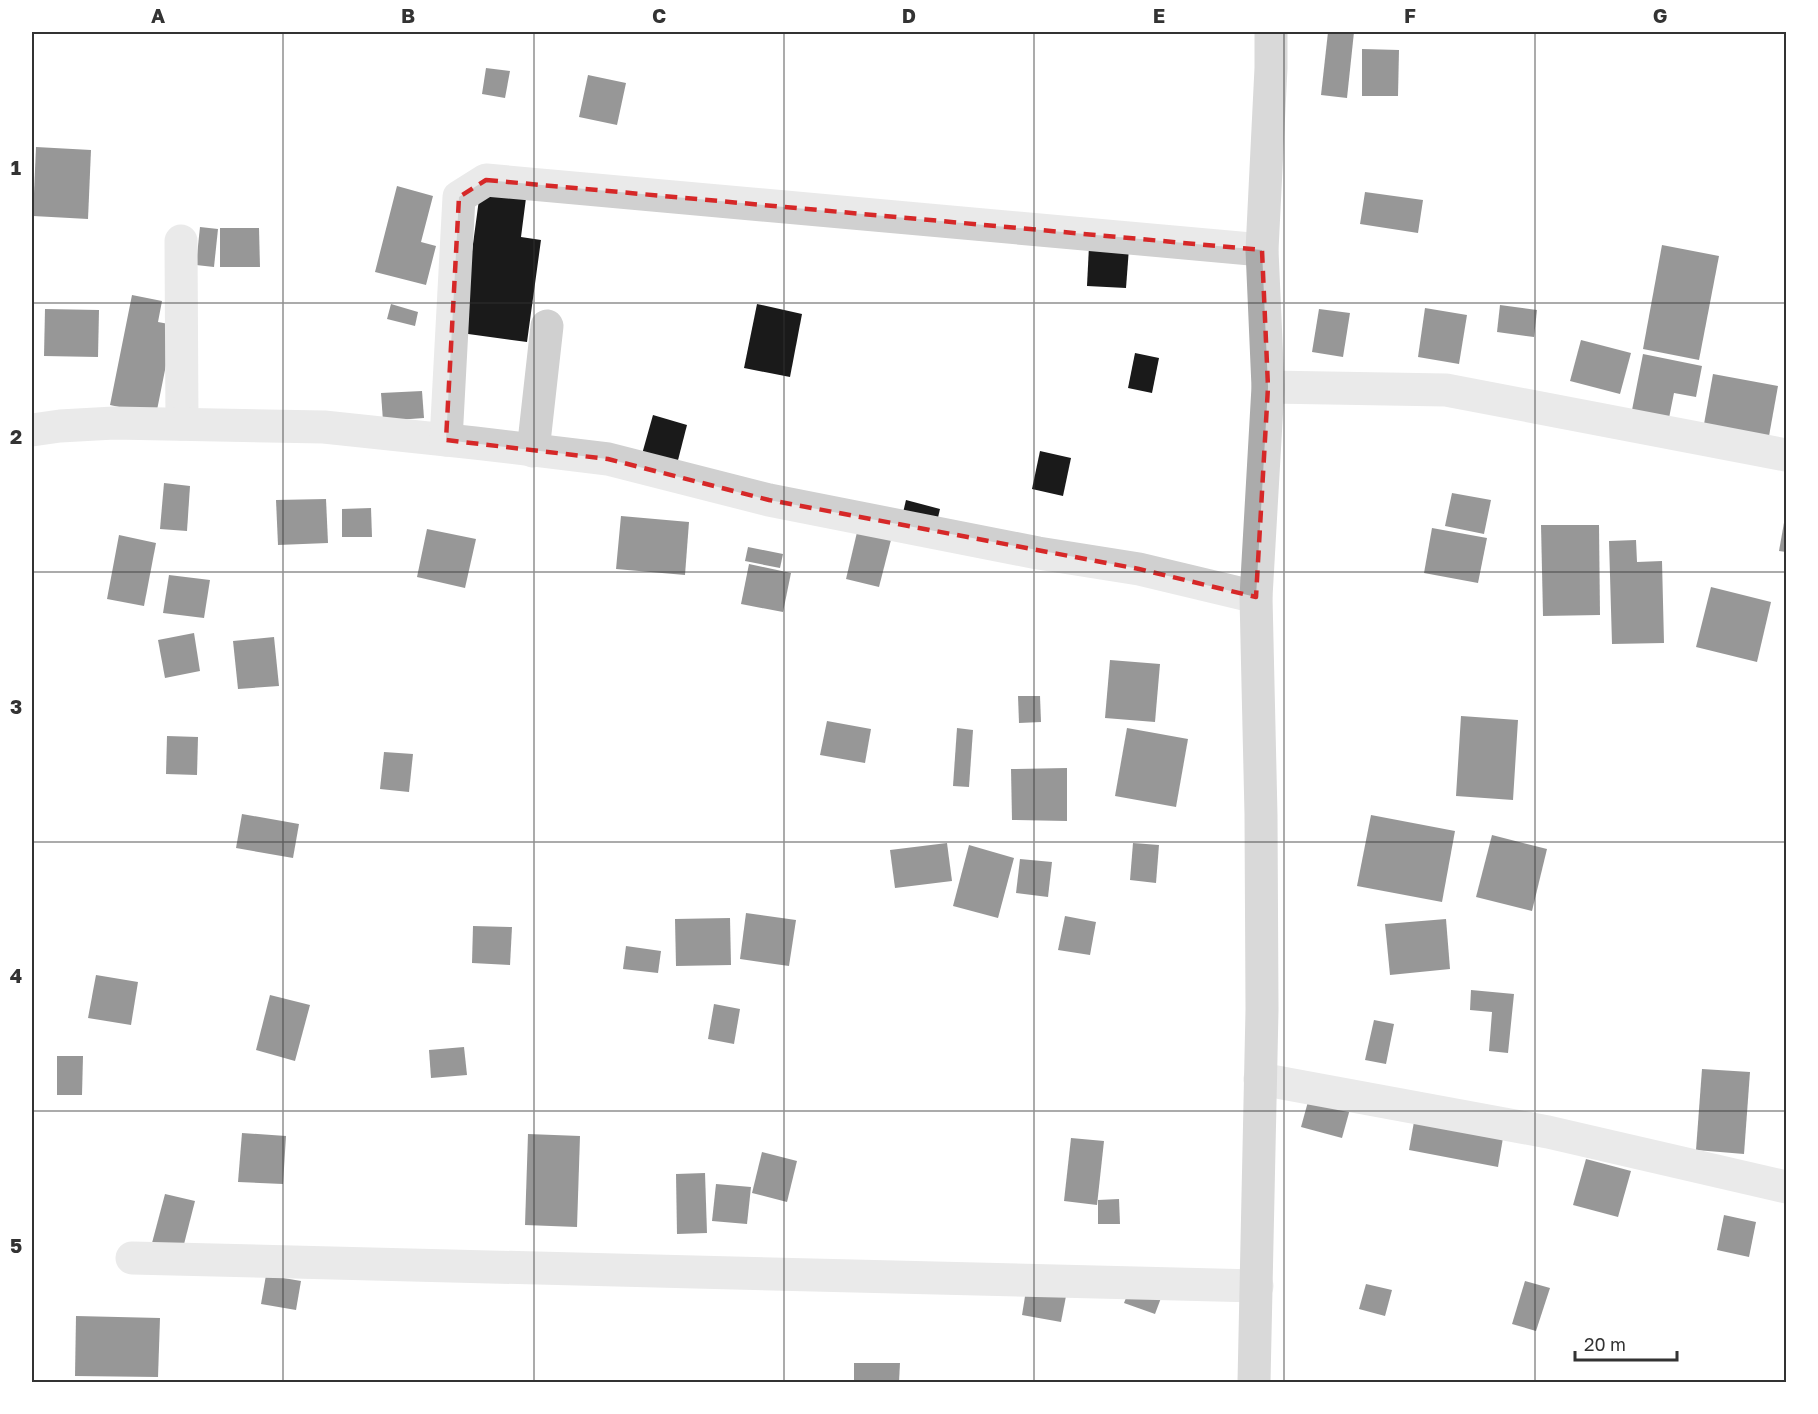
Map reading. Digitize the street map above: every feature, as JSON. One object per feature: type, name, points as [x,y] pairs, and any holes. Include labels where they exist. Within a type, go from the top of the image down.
[{"type":"main road","points":[[1254,1383],[1260,1079],[1261,815],[1256,597],[1268,387],[1262,250],[1271,68],[1270,32]]},
{"type":"street","points":[[446,440],[459,197],[486,180],[1262,250]]},
{"type":"street","points":[[181,241],[182,424]]},
{"type":"street","points":[[533,451],[547,326]]},
{"type":"street","points":[[1268,387],[1446,390],[1786,455]]},
{"type":"street","points":[[32,430],[82,425],[182,424],[324,427],[608,459],[769,500],[1038,553],[1139,569],[1256,597]]},
{"type":"street","points":[[1260,1079],[1548,1132],[1786,1187]]},
{"type":"street","points":[[132,1258],[1257,1286]]},
{"type":"highlighted area","points":[[486,180],[1262,250],[1268,387],[1256,597],[1139,569],[769,500],[608,459],[446,440],[459,197]]},
{"type":"building","points":[[1328,32],[1354,32],[1347,98],[1321,95]]},
{"type":"building","points":[[1362,49],[1399,50],[1398,96],[1362,96]]},
{"type":"building","points":[[486,68],[510,71],[505,98],[482,94]]},
{"type":"building","points":[[588,75],[626,83],[617,125],[579,117]]},
{"type":"building","points":[[36,147],[91,150],[88,219],[33,216]]},
{"type":"building","points":[[397,186],[433,196],[421,242],[436,246],[426,285],[375,272]]},
{"type":"building","points":[[480,192],[526,198],[521,237],[541,240],[527,342],[461,333]]},
{"type":"building","points":[[1365,192],[1423,200],[1418,233],[1360,224]]},
{"type":"building","points":[[200,227],[218,229],[214,267],[196,265]]},
{"type":"building","points":[[220,228],[259,228],[260,267],[220,267]]},
{"type":"building","points":[[1662,245],[1719,256],[1699,360],[1643,349]]},
{"type":"building","points":[[1089,246],[1129,248],[1126,288],[1087,286]]},
{"type":"building","points":[[132,295],[162,301],[158,322],[174,325],[156,415],[110,405]]},
{"type":"building","points":[[391,304],[418,312],[415,326],[387,319]]},
{"type":"building","points":[[757,304],[802,314],[790,377],[744,368]]},
{"type":"building","points":[[1500,305],[1537,310],[1534,337],[1497,332]]},
{"type":"building","points":[[1425,308],[1467,315],[1459,364],[1418,357]]},
{"type":"building","points":[[45,309],[99,310],[98,357],[44,356]]},
{"type":"building","points":[[1319,309],[1350,313],[1343,357],[1312,352]]},
{"type":"building","points":[[1581,340],[1631,353],[1620,394],[1570,381]]},
{"type":"building","points":[[1135,353],[1159,358],[1152,393],[1128,388]]},
{"type":"building","points":[[1643,354],[1702,366],[1696,397],[1674,393],[1669,418],[1632,410]]},
{"type":"building","points":[[1713,374],[1778,386],[1769,436],[1704,424]]},
{"type":"building","points":[[422,391],[424,418],[383,421],[381,393]]},
{"type":"building","points":[[653,415],[687,425],[677,464],[642,454]]},
{"type":"building","points":[[1040,451],[1071,458],[1063,496],[1032,489]]},
{"type":"building","points":[[164,483],[190,486],[187,531],[160,529]]},
{"type":"building","points":[[1452,493],[1491,500],[1484,534],[1445,526]]},
{"type":"building","points":[[326,499],[328,543],[278,545],[276,500]]},
{"type":"building","points":[[906,500],[940,509],[936,526],[902,517]]},
{"type":"building","points":[[371,508],[372,537],[342,537],[342,509]]},
{"type":"building","points":[[621,516],[689,522],[685,575],[616,569]]},
{"type":"building","points":[[1786,517],[1786,552],[1779,551]]},
{"type":"building","points":[[1541,525],[1599,525],[1600,615],[1543,616]]},
{"type":"building","points":[[858,528],[892,536],[879,587],[846,579]]},
{"type":"building","points":[[1432,528],[1487,538],[1478,583],[1424,573]]},
{"type":"building","points":[[427,529],[476,539],[465,588],[417,577]]},
{"type":"building","points":[[119,535],[156,543],[144,606],[107,599]]},
{"type":"building","points":[[1636,540],[1637,562],[1662,561],[1664,643],[1612,644],[1609,541]]},
{"type":"building","points":[[748,547],[783,554],[780,568],[745,561]]},
{"type":"building","points":[[749,564],[791,573],[783,612],[741,604]]},
{"type":"building","points":[[169,575],[210,580],[204,618],[163,613]]},
{"type":"building","points":[[1711,587],[1771,602],[1757,662],[1696,647]]},
{"type":"building","points":[[194,633],[200,671],[165,678],[158,640]]},
{"type":"building","points":[[274,637],[279,686],[238,689],[233,641]]},
{"type":"building","points":[[1110,660],[1160,664],[1155,722],[1105,718]]},
{"type":"building","points":[[1018,696],[1040,696],[1041,722],[1019,723]]},
{"type":"building","points":[[1461,716],[1518,720],[1513,800],[1456,796]]},
{"type":"building","points":[[827,721],[871,729],[865,763],[820,755]]},
{"type":"building","points":[[957,728],[973,730],[969,787],[953,786]]},
{"type":"building","points":[[1127,728],[1188,739],[1176,807],[1115,796]]},
{"type":"building","points":[[167,736],[198,737],[197,775],[166,774]]},
{"type":"building","points":[[384,752],[413,754],[409,792],[380,789]]},
{"type":"building","points":[[1067,768],[1067,821],[1012,820],[1011,769]]},
{"type":"building","points":[[242,814],[299,824],[293,858],[236,848]]},
{"type":"building","points":[[1371,815],[1455,831],[1442,902],[1357,886]]},
{"type":"building","points":[[1492,835],[1547,849],[1532,911],[1476,897]]},
{"type":"building","points":[[947,843],[952,881],[895,888],[890,850]]},
{"type":"building","points":[[1133,843],[1159,845],[1156,883],[1130,880]]},
{"type":"building","points":[[969,845],[1014,858],[998,918],[953,906]]},
{"type":"building","points":[[1020,859],[1052,862],[1048,897],[1016,893]]},
{"type":"building","points":[[746,913],[796,920],[789,966],[740,959]]},
{"type":"building","points":[[1065,916],[1096,922],[1090,955],[1058,950]]},
{"type":"building","points":[[730,918],[731,965],[676,966],[675,919]]},
{"type":"building","points":[[1446,919],[1450,969],[1390,975],[1385,924]]},
{"type":"building","points":[[473,926],[512,927],[510,965],[472,963]]},
{"type":"building","points":[[626,946],[661,951],[658,973],[623,969]]},
{"type":"building","points":[[96,975],[138,982],[131,1025],[88,1018]]},
{"type":"building","points":[[1471,990],[1514,994],[1508,1053],[1489,1051],[1492,1012],[1470,1010]]},
{"type":"building","points":[[270,995],[310,1005],[295,1061],[256,1050]]},
{"type":"building","points":[[714,1004],[740,1009],[734,1044],[708,1039]]},
{"type":"building","points":[[1374,1020],[1394,1024],[1386,1064],[1365,1060]]},
{"type":"building","points":[[464,1047],[467,1075],[431,1078],[429,1050]]},
{"type":"building","points":[[57,1056],[83,1056],[82,1095],[57,1095]]},
{"type":"building","points":[[1702,1069],[1750,1072],[1744,1154],[1696,1150]]},
{"type":"building","points":[[1309,1098],[1350,1109],[1342,1138],[1301,1127]]},
{"type":"building","points":[[1415,1116],[1504,1132],[1498,1167],[1409,1150]]},
{"type":"building","points":[[242,1133],[286,1136],[283,1184],[238,1182]]},
{"type":"building","points":[[528,1134],[580,1136],[577,1227],[525,1225]]},
{"type":"building","points":[[1071,1138],[1104,1141],[1097,1205],[1064,1201]]},
{"type":"building","points":[[762,1152],[797,1161],[787,1202],[752,1193]]},
{"type":"building","points":[[1586,1159],[1631,1171],[1618,1217],[1573,1205]]},
{"type":"building","points":[[705,1173],[707,1233],[677,1234],[676,1174]]},
{"type":"building","points":[[716,1184],[751,1187],[747,1224],[712,1221]]},
{"type":"building","points":[[165,1194],[195,1201],[182,1252],[152,1243]]},
{"type":"building","points":[[1119,1199],[1120,1224],[1098,1224],[1098,1200]]},
{"type":"building","points":[[1724,1215],[1756,1222],[1749,1257],[1717,1250]]},
{"type":"building","points":[[266,1275],[301,1281],[296,1310],[261,1304]]},
{"type":"building","points":[[1525,1281],[1550,1288],[1536,1331],[1512,1324]]},
{"type":"building","points":[[1027,1284],[1067,1291],[1061,1322],[1022,1315]]},
{"type":"building","points":[[1366,1284],[1392,1290],[1385,1316],[1359,1309]]},
{"type":"building","points":[[1130,1288],[1161,1298],[1155,1314],[1124,1303]]},
{"type":"building","points":[[76,1316],[160,1318],[158,1377],[75,1376]]},
{"type":"building","points":[[854,1363],[900,1363],[899,1382],[854,1382]]}]
